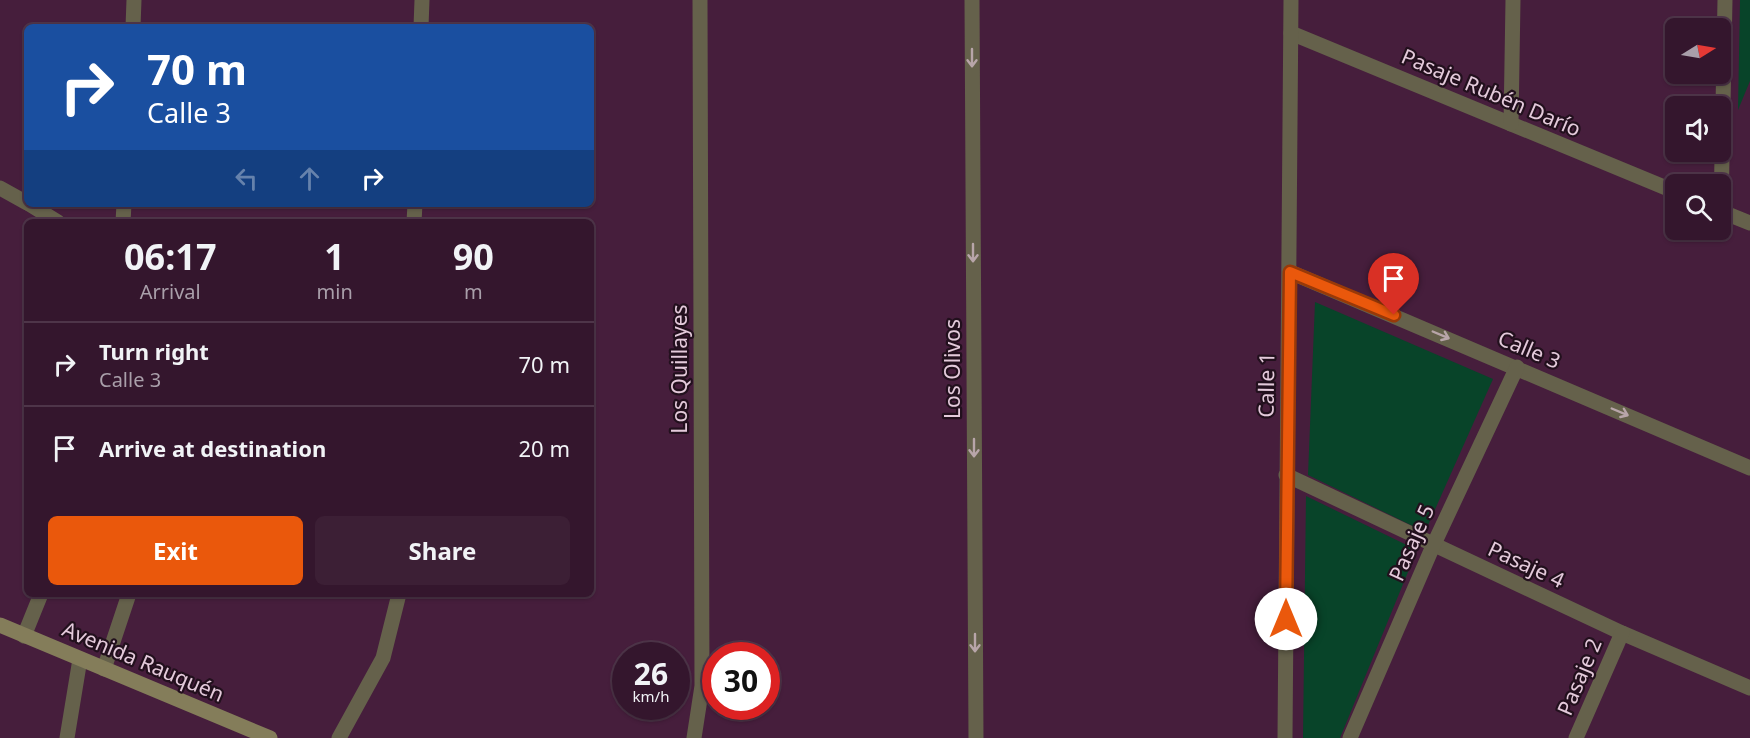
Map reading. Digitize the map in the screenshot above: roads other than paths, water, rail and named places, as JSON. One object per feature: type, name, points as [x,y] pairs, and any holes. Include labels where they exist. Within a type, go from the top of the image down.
[{"type":"main road","name":"Avenida Rauquén","points":[[0,626],[270,738]]},
{"type":"street","points":[[133,24],[134,0]]},
{"type":"street","points":[[421,24],[422,0]]},
{"type":"street","name":"Los Quillayes","points":[[694,738],[702,686],[700,0]]},
{"type":"street","name":"Los Olivos","points":[[972,0],[976,738]]},
{"type":"street","name":"Calle 1","points":[[1285,738],[1291,0]]},
{"type":"street","points":[[1511,124],[1513,0]]},
{"type":"street","points":[[1722,174],[1725,0]]},
{"type":"street","name":"Pasaje Rubén Darío","points":[[1292,33],[1665,187]]},
{"type":"street","points":[[0,188],[24,201]]},
{"type":"street","points":[[34,207],[53,219]]},
{"type":"street","points":[[1731,215],[1750,223]]},
{"type":"street","name":"Calle 3","points":[[1290,272],[1750,468]]},
{"type":"street","name":"Pasaje 5","points":[[1350,738],[1433,546],[1517,367]]},
{"type":"street","name":"Pasaje 4","points":[[1286,476],[1622,633],[1750,688]]},
{"type":"street","points":[[24,636],[40,597]]},
{"type":"street","points":[[104,669],[128,597]]},
{"type":"street","points":[[339,738],[383,658],[398,597]]},
{"type":"street","name":"Pasaje 2","points":[[1576,738],[1622,633]]},
{"type":"street","points":[[67,738],[80,659]]}]
